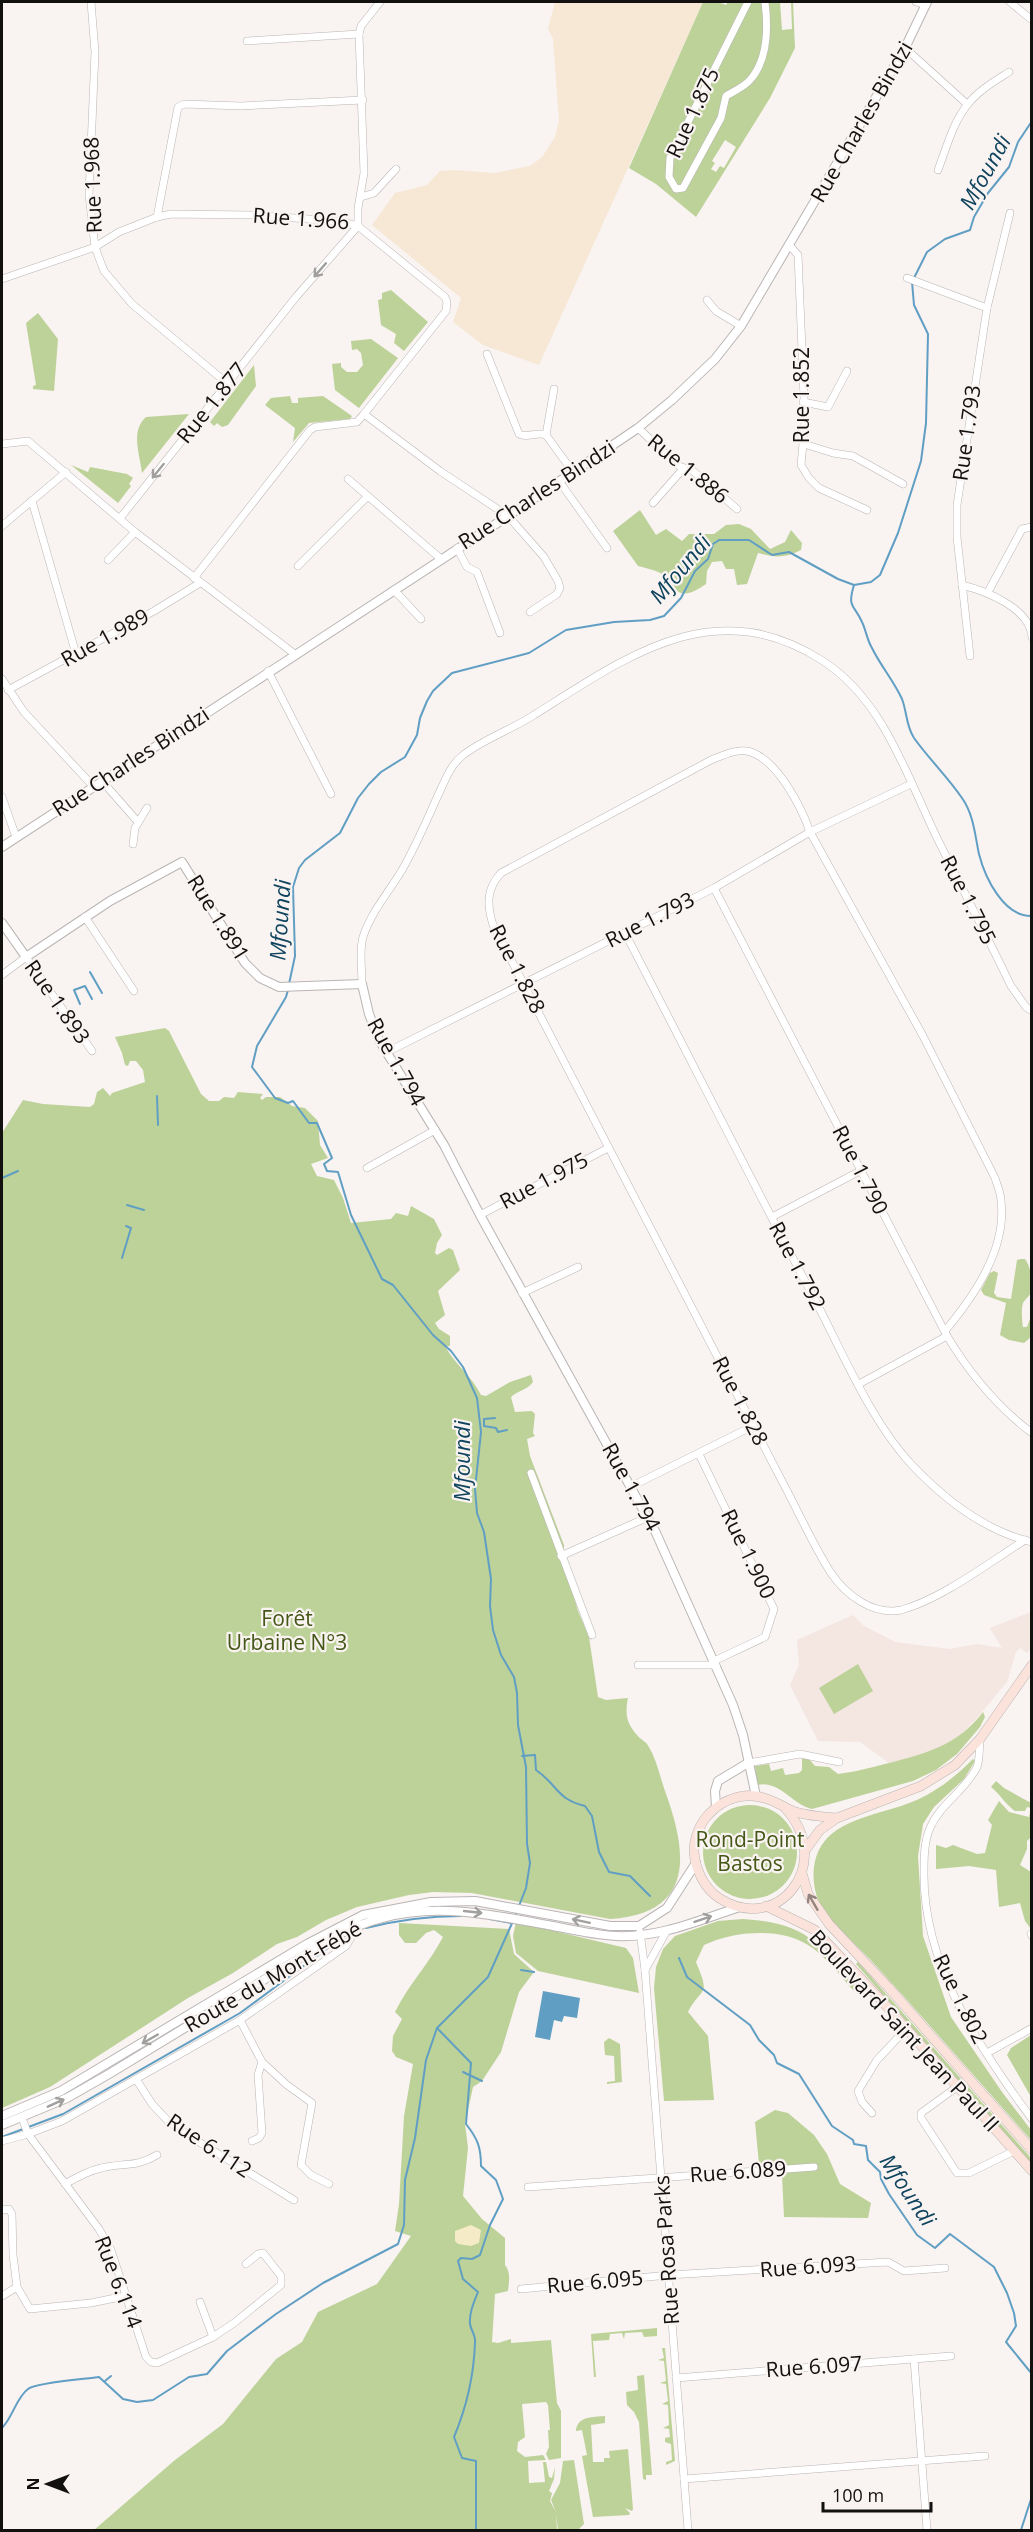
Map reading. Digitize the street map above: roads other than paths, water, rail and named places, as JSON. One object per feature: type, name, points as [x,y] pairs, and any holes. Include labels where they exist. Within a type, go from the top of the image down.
[{"type":"main road","points":[[806,1850],[820,1830],[837,1818],[896,1797],[939,1777],[955,1766],[980,1739],[1032,1665]]},
{"type":"main road","points":[[786,1809],[800,1827],[806,1850],[802,1873],[790,1892],[766,1906],[740,1907],[716,1896],[707,1887],[696,1863],[696,1838],[707,1816],[716,1807],[728,1800],[756,1796],[800,1813],[837,1818]]},
{"type":"main road","name":"Boulevard Saint Jean Paul II","points":[[802,1873],[808,1894],[829,1924],[1032,2150]]},
{"type":"main road","name":"Boulevard Saint Jean Paul II","points":[[766,1906],[815,1930],[1032,2171]]},
{"type":"street","name":"Rue 1.968","points":[[91,2],[95,52],[89,195],[95,247],[104,271],[132,304],[228,384]]},
{"type":"street","points":[[247,40],[359,34],[361,26],[380,2]]},
{"type":"street","name":"Rue 1.875","points":[[748,2],[670,158],[669,177],[676,189],[683,188],[696,167],[721,118],[726,96],[750,80],[757,69],[766,41],[765,2]]},
{"type":"street","points":[[916,2],[927,3]]},
{"type":"street","points":[[1010,2],[1032,20]]},
{"type":"street","name":"Rue Charles Bindzi","points":[[2,847],[508,516],[638,428],[707,366],[741,326],[790,246],[905,48],[927,3]]},
{"type":"street","name":"Rue 1.966","points":[[2,279],[95,247],[119,232],[171,214],[250,215],[338,221],[358,226],[358,208],[364,173],[359,34]]},
{"type":"street","points":[[905,48],[967,104]]},
{"type":"street","points":[[939,170],[956,125],[967,104],[987,86],[1010,72]]},
{"type":"street","points":[[157,217],[178,107],[184,104],[241,106],[363,100]]},
{"type":"street","points":[[361,197],[374,193],[396,169]]},
{"type":"street","name":"Rue 1.793","points":[[970,656],[957,537],[957,505],[987,308],[1010,213]]},
{"type":"street","points":[[197,580],[310,430],[315,427],[357,422],[446,311],[447,305],[444,297],[358,226]]},
{"type":"street","name":"Rue 1.877","points":[[120,517],[296,297],[358,226]]},
{"type":"street","name":"Rue 1.852","points":[[790,246],[798,255],[805,421],[801,465],[819,488],[867,510]]},
{"type":"street","points":[[907,278],[987,308]]},
{"type":"street","points":[[707,300],[716,311],[741,326]]},
{"type":"street","points":[[487,354],[519,434],[524,436],[542,433],[546,435],[573,472]]},
{"type":"street","points":[[803,402],[828,408],[847,371]]},
{"type":"street","points":[[546,435],[554,389]]},
{"type":"street","points":[[364,414],[440,471],[508,516],[544,557],[560,588],[556,594],[530,612]]},
{"type":"street","name":"Rue 1.886","points":[[638,428],[683,469],[693,471],[737,509]]},
{"type":"street","points":[[2,444],[28,441],[135,532],[296,655]]},
{"type":"street","points":[[804,444],[853,456],[903,484]]},
{"type":"street","points":[[653,502],[683,469]]},
{"type":"street","points":[[2,526],[66,472]]},
{"type":"street","points":[[348,479],[441,559]]},
{"type":"street","points":[[559,481],[607,548]]},
{"type":"street","points":[[298,566],[368,496]]},
{"type":"street","points":[[32,501],[76,654]]},
{"type":"street","points":[[988,592],[1022,529],[1032,527]]},
{"type":"street","points":[[108,560],[135,532]]},
{"type":"street","points":[[457,548],[467,567],[477,572],[500,633]]},
{"type":"street","name":"Rue 1.989","points":[[8,690],[76,654],[197,580]]},
{"type":"street","points":[[962,585],[988,592],[1029,624],[1032,637]]},
{"type":"street","points":[[394,590],[421,619]]},
{"type":"street","points":[[1023,618],[1032,613]]},
{"type":"street","name":"Rue 1.794","points":[[756,1796],[733,1705],[648,1517],[522,1293],[435,1130],[374,1029],[362,984],[363,939],[372,916],[402,871],[423,832],[450,770],[462,756],[530,718],[603,672],[672,638],[711,630],[759,633],[800,648],[825,662],[851,683],[868,705],[886,733],[911,784]]},
{"type":"street","points":[[268,672],[331,794]]},
{"type":"street","points":[[2,679],[24,712],[93,786]]},
{"type":"street","name":"Rue 1.828","points":[[946,1334],[978,1288],[992,1257],[999,1232],[1001,1201],[995,1178],[968,1122],[810,832],[804,814],[776,770],[766,759],[745,751],[734,752],[711,760],[508,868],[495,879],[489,894],[488,909],[493,925],[832,1574],[844,1588],[873,1608],[900,1610],[938,1594],[1028,1541]]},
{"type":"street","points":[[102,781],[138,822]]},
{"type":"street","name":"Rue 1.793","points":[[387,1052],[714,888],[810,832],[911,784]]},
{"type":"street","name":"Rue 1.795","points":[[911,784],[1011,986],[1026,1007],[1032,1011]]},
{"type":"street","points":[[2,797],[16,837]]},
{"type":"street","points":[[133,844],[138,822],[147,807]]},
{"type":"street","name":"Rue 1.891","points":[[26,957],[85,917],[182,862],[245,963],[260,978],[279,987],[296,988],[362,984]]},
{"type":"street","name":"Rue 1.790","points":[[714,888],[946,1334],[968,1371],[1014,1420],[1032,1433]]},
{"type":"street","points":[[85,917],[134,991]]},
{"type":"street","name":"Rue 1.893","points":[[2,923],[92,1051]]},
{"type":"street","name":"Rue 1.792","points":[[625,933],[859,1384],[894,1443],[927,1479],[977,1520],[1028,1541]]},
{"type":"street","points":[[2,975],[26,957]]},
{"type":"street","points":[[367,1168],[435,1130]]},
{"type":"street","name":"Rue 1.975","points":[[480,1215],[608,1148]]},
{"type":"street","points":[[772,1217],[860,1171]]},
{"type":"street","points":[[522,1293],[578,1267]]},
{"type":"street","points":[[859,1384],[946,1334]]},
{"type":"street","points":[[632,1486],[753,1426]]},
{"type":"street","name":"Rue 1.900","points":[[699,1454],[774,1609],[765,1637],[715,1663]]},
{"type":"street","points":[[531,1473],[592,1635]]},
{"type":"street","points":[[561,1556],[648,1517]]},
{"type":"street","points":[[638,1665],[715,1663]]},
{"type":"street","name":"Rue 1.802","points":[[980,1739],[977,1767],[940,1810],[931,1827],[926,1842],[924,1884],[932,1935],[954,1995],[987,2053],[1032,2119]]},
{"type":"street","points":[[716,1807],[715,1791],[718,1781],[748,1763],[800,1754],[839,1762]]},
{"type":"street","points":[[639,1926],[667,1908],[696,1863]]},
{"type":"street","name":"Route du Mont-Fébé","points":[[2,2116],[61,2091],[307,1944],[363,1916],[431,1902],[475,1901],[610,1926],[639,1926]]},
{"type":"street","name":"Route du Mont-Fébé","points":[[2,2125],[67,2098],[354,1926],[384,1916],[442,1910],[473,1911],[614,1936],[640,1936],[666,1932],[740,1907]]},
{"type":"street","points":[[2,2141],[62,2121],[240,2020],[346,1946],[354,1933],[354,1926]]},
{"type":"street","name":"Rue Rosa Parks","points":[[639,1926],[645,1970],[688,2530]]},
{"type":"street","points":[[645,1970],[666,1932]]},
{"type":"street","points":[[240,2020],[262,2062],[287,2085],[312,2103],[301,2165],[312,2175],[329,2184]]},
{"type":"street","points":[[987,2053],[1032,2028]]},
{"type":"street","points":[[872,2113],[862,2102],[858,2091],[877,2060],[906,2029]]},
{"type":"street","points":[[252,2141],[259,2138],[262,2133],[258,2074],[262,2062]]},
{"type":"street","name":"Rue 6.112","points":[[136,2079],[152,2104],[168,2121],[294,2200]]},
{"type":"street","points":[[957,2087],[921,2113],[921,2118],[957,2173],[964,2175],[1014,2151]]},
{"type":"street","name":"Rue 6.114","points":[[22,2118],[28,2134],[111,2250],[146,2357],[151,2362],[157,2363],[213,2337]]},
{"type":"street","points":[[65,2184],[89,2171],[104,2167],[142,2164],[157,2155]]},
{"type":"street","name":"Rue 6.089","points":[[528,2187],[814,2167]]},
{"type":"street","points":[[5,2209],[12,2214],[13,2255],[17,2287],[30,2309],[91,2303],[125,2296]]},
{"type":"street","points":[[200,2302],[213,2337],[281,2285],[281,2276],[263,2253],[258,2254],[246,2264]]},
{"type":"street","name":"Rue 6.093","points":[[669,2276],[888,2262],[904,2271],[945,2268]]},
{"type":"street","name":"Rue 6.095","points":[[521,2289],[669,2276]]},
{"type":"street","points":[[2,2296],[17,2287]]},
{"type":"street","name":"Rue 6.097","points":[[676,2378],[951,2356]]},
{"type":"street","points":[[914,2359],[927,2530]]},
{"type":"street","points":[[684,2480],[985,2456]]},
{"type":"water","points":[[543,1991],[580,1998],[577,2018],[564,2016],[562,2022],[554,2020],[550,2040],[535,2037]]},
{"type":"waterway","name":"Mfoundi","points":[[289,984],[295,956],[293,887],[299,868],[305,860],[340,833],[358,798],[369,784],[381,772],[405,757],[417,735],[420,718],[427,701],[433,691],[452,673],[529,653],[566,630],[614,622],[650,620],[664,616],[681,598],[695,571],[708,559],[713,544],[719,540],[749,540],[772,555],[789,552],[838,579],[854,585],[871,582],[880,575],[898,533],[921,461],[926,423],[928,334],[914,305],[912,282],[927,252],[945,239],[970,230],[974,217],[988,193],[1009,167],[1018,142],[1032,121]]},
{"type":"waterway","points":[[854,585],[852,605],[862,622],[875,654],[902,699],[911,733],[956,790],[969,811],[982,864],[991,884],[997,894],[1013,910],[1022,915],[1032,916]]},
{"type":"waterway","points":[[90,972],[102,993]]},
{"type":"waterway","points":[[80,1004],[74,990],[85,986],[92,999]]},
{"type":"waterway","name":"Mfoundi","points":[[288,990],[257,1046],[252,1067],[275,1098],[288,1103],[293,1101],[309,1123],[317,1123],[332,1158],[324,1164],[327,1171],[338,1172],[351,1215],[382,1279],[393,1285],[433,1335],[451,1351],[463,1367],[477,1398],[481,1432],[475,1489],[477,1513],[484,1532],[491,1579],[490,1606],[493,1630],[501,1655],[514,1677],[518,1725],[526,1767],[527,1844],[530,1863],[526,1888],[515,1916]]},
{"type":"waterway","points":[[157,1096],[158,1125]]},
{"type":"waterway","points":[[2,1178],[18,1171]]},
{"type":"waterway","points":[[127,1205],[144,1210]]},
{"type":"waterway","points":[[122,1258],[131,1228],[126,1226]]},
{"type":"waterway","points":[[495,1418],[484,1419],[484,1426],[496,1428],[498,1432],[507,1430]]},
{"type":"waterway","points":[[522,1756],[535,1755],[536,1770],[568,1800],[585,1806],[592,1816],[599,1852],[609,1872],[630,1876],[650,1896]]},
{"type":"waterway","points":[[366,1928],[413,1919],[461,1916]]},
{"type":"waterway","points":[[490,1919],[511,1923]]},
{"type":"waterway","points":[[2,2428],[24,2393],[41,2384],[99,2377],[123,2399],[137,2402],[153,2400],[189,2377],[207,2374],[227,2351],[276,2314],[323,2283],[398,2244],[404,2225],[405,2180],[415,2138],[426,2060],[437,2028],[488,1977],[513,1921]]},
{"type":"waterway","points":[[2,2137],[63,2114],[240,2013],[344,1936]]},
{"type":"waterway","name":"Mfoundi","points":[[679,1958],[687,1977],[750,2025],[759,2040],[774,2055],[777,2063],[799,2074],[832,2126],[853,2140],[854,2144],[866,2146],[868,2160],[880,2172],[889,2194],[917,2235],[935,2248],[950,2234],[994,2267],[1014,2313],[1016,2326],[1006,2342],[1032,2374]]},
{"type":"waterway","points":[[521,1970],[534,1972]]},
{"type":"waterway","points":[[437,2028],[471,2063],[466,2124],[478,2144],[481,2166],[496,2180],[503,2199],[490,2225],[480,2255],[472,2259],[461,2258],[458,2261],[463,2279],[478,2292],[470,2320],[475,2340],[471,2378],[463,2414],[454,2437],[462,2458],[476,2461],[476,2530]]},
{"type":"waterway","points":[[463,2072],[482,2081]]},
{"type":"waterway","points":[[105,2381],[111,2376]]},
{"type":"waterway","name":"Mfoundi","points":[[1021,2530],[1032,2496]]},
{"type":"park label","name":"Forêt Urbaine N°3","points":[[287,1631]]},
{"type":"park label","name":"Rond-Point Bastos","points":[[750,1852]]}]
